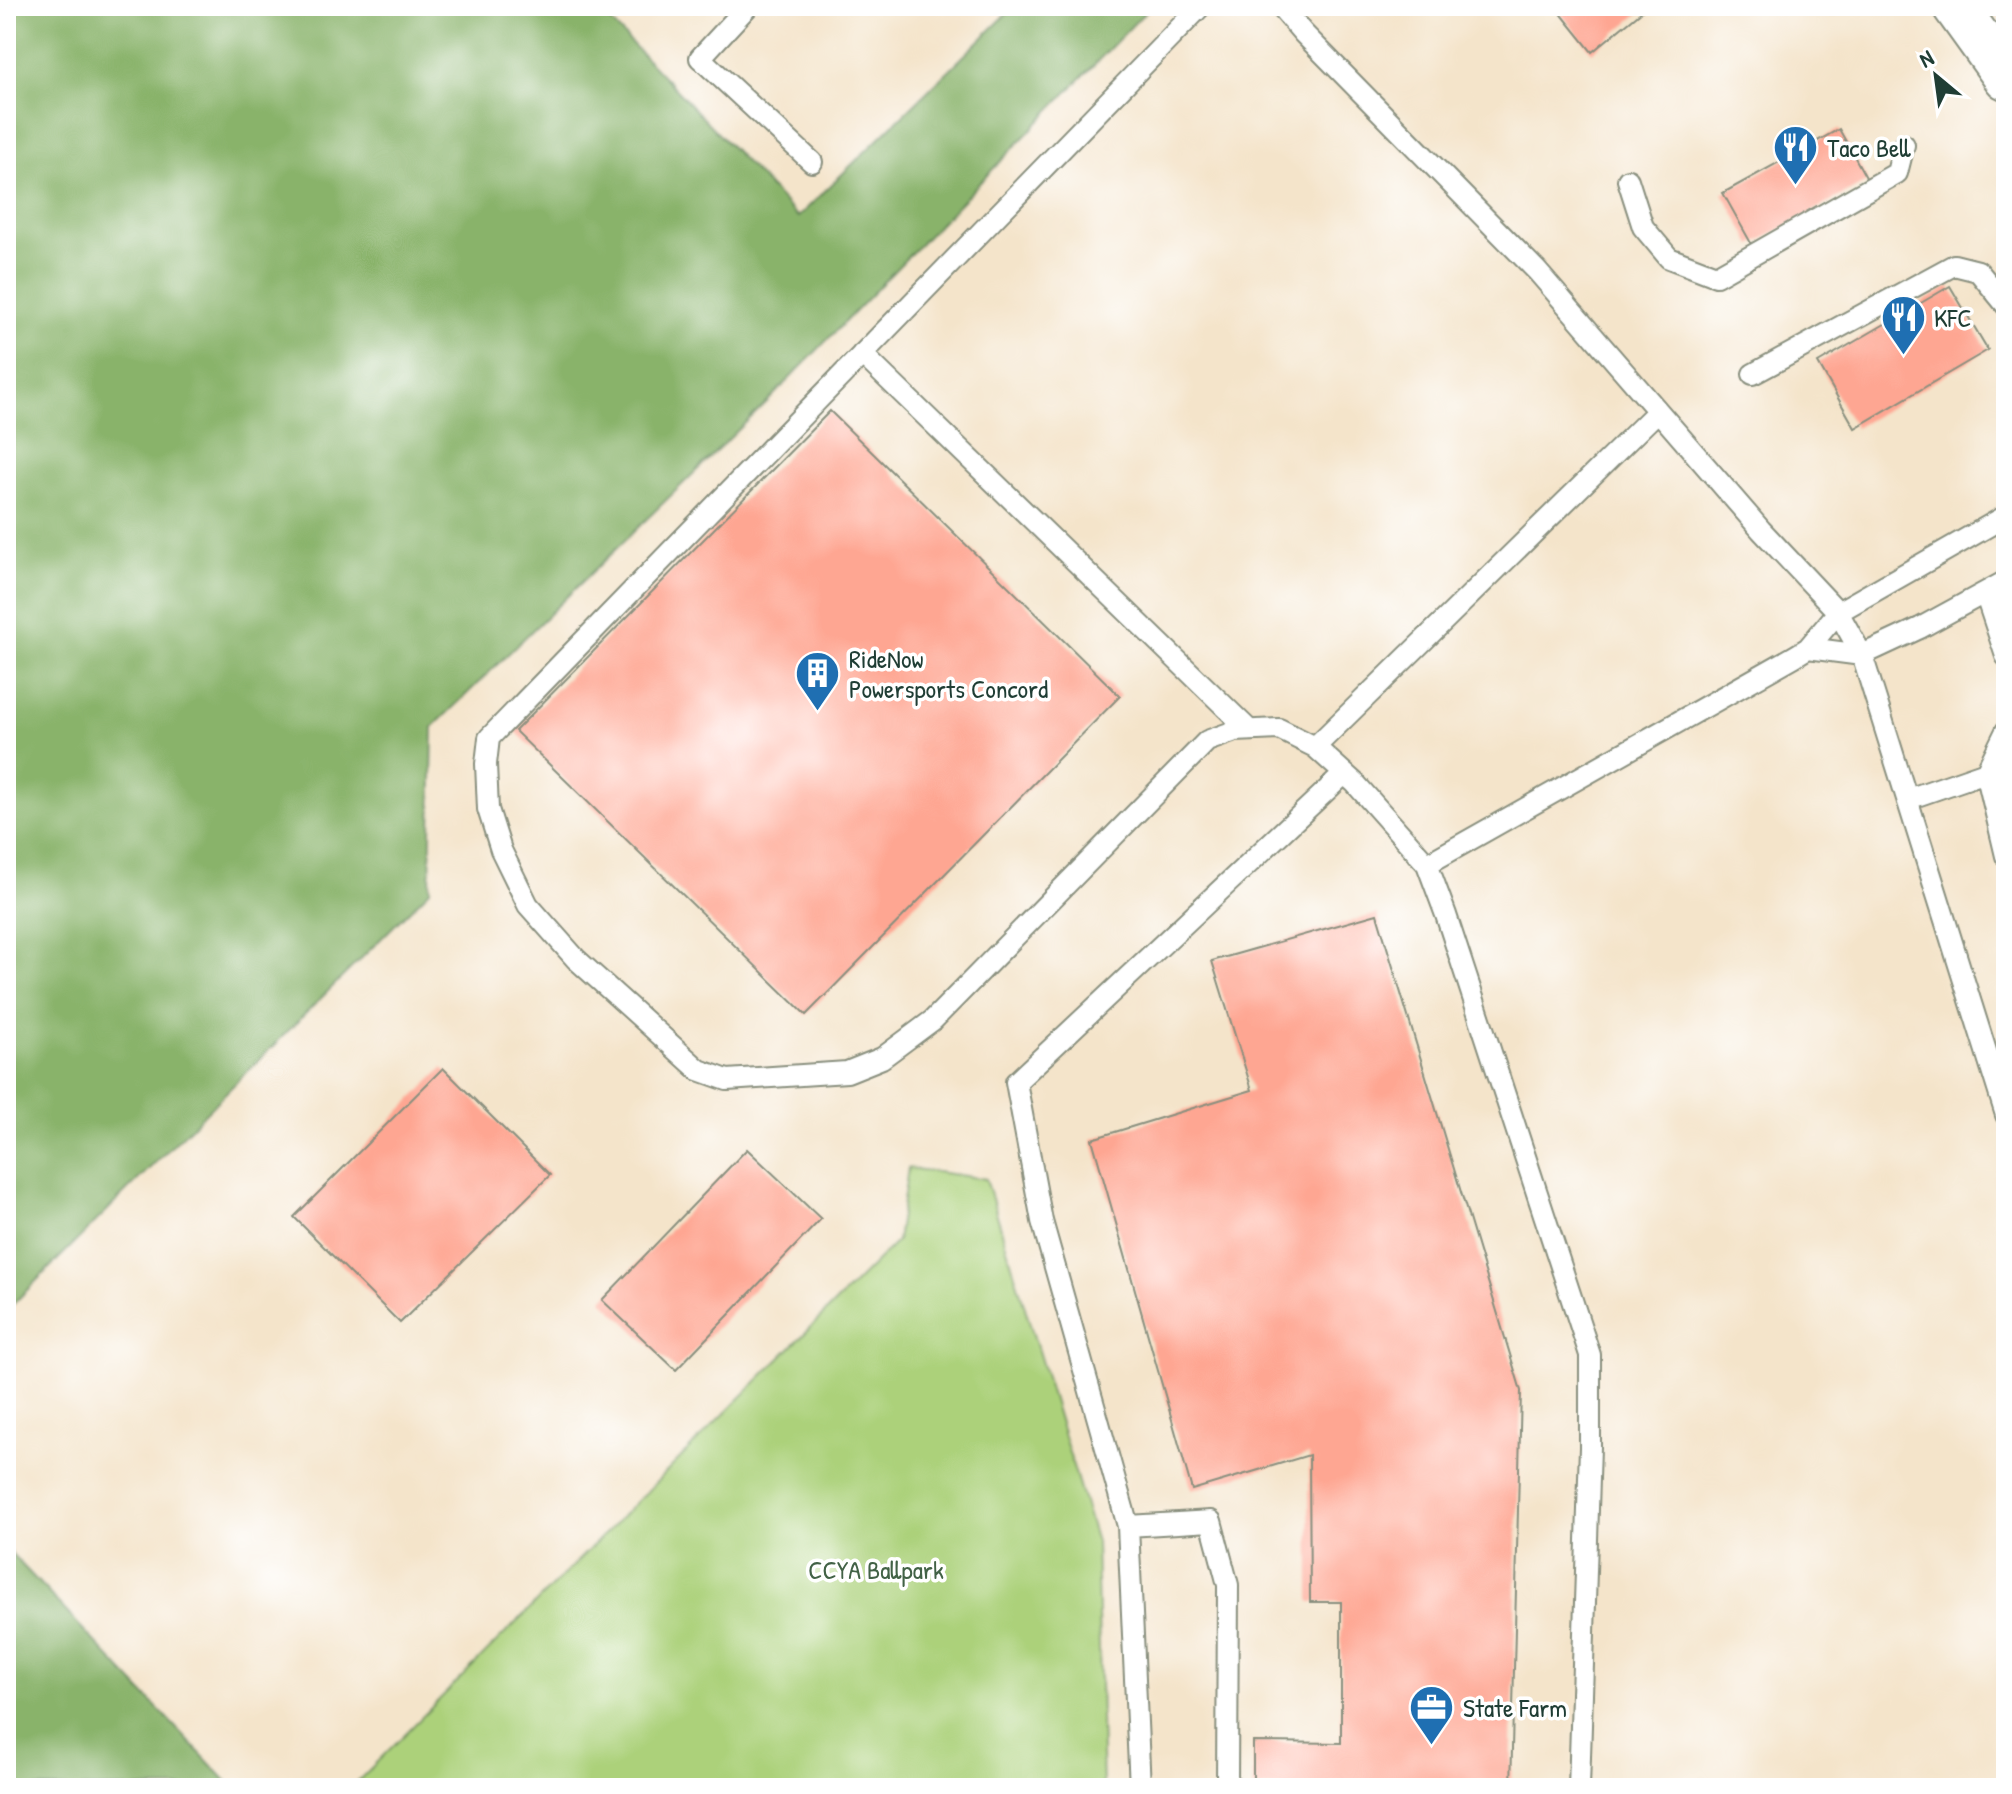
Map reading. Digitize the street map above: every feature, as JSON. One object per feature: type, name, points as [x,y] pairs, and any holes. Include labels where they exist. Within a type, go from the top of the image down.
[{"type":"highway","points":[[1955,6],[2006,77]]},
{"type":"lane","points":[[748,6],[700,58],[812,162]]},
{"type":"lane","points":[[1201,6],[489,738],[486,764],[488,809],[501,850],[528,905],[576,959],[699,1070],[727,1080],[847,1072],[882,1058],[933,1020],[1207,741],[1235,731],[1279,729],[1315,747],[1427,864],[1590,1355],[1579,1788]]},
{"type":"lane","points":[[1280,6],[1537,271],[1761,530],[1838,612],[1862,655],[2003,1091],[2006,1115]]},
{"type":"lane","points":[[1628,180],[1643,227],[1669,258],[1716,276],[1897,173],[1904,145]]},
{"type":"lane","points":[[1753,374],[1954,265],[1978,271],[2006,305]]},
{"type":"lane","points":[[862,354],[1249,730]]},
{"type":"lane","points":[[1315,747],[1657,412]]},
{"type":"lane","points":[[1427,864],[1808,648],[1838,612],[2006,516]]},
{"type":"lane","points":[[1808,648],[1862,655],[2006,581]]},
{"type":"lane","points":[[1985,593],[2006,656]]},
{"type":"lane","points":[[2004,839],[1986,772],[2006,731]]},
{"type":"lane","points":[[1908,799],[1986,772]]},
{"type":"lane","points":[[1140,1788],[1128,1526],[1042,1221],[1016,1082],[1344,774]]},
{"type":"lane","points":[[1128,1526],[1211,1521],[1228,1585],[1227,1788]]},
{"type":"green space","points":[[6,6],[596,6],[798,217],[1015,6],[1151,6],[768,401],[433,727],[430,890],[6,1311]]},
{"type":"green space","name":"CCYA Ballpark","points":[[908,1168],[986,1179],[1096,1542],[1103,1788],[351,1788],[897,1241]]},
{"type":"green space","points":[[6,1548],[233,1788],[6,1788]]},
{"type":"building","points":[[1555,6],[1648,6],[1592,52]]},
{"type":"building","name":"Taco Bell","points":[[1839,129],[1868,181],[1752,245],[1723,193]]},
{"type":"building","name":"KFC","points":[[1950,286],[1988,350],[1855,428],[1818,363]]},
{"type":"building","name":"RideNow Powersports Concord","points":[[830,411],[1120,696],[806,1015],[515,731]]},
{"type":"building","points":[[1377,914],[1521,1391],[1511,1788],[1253,1788],[1253,1742],[1341,1743],[1341,1602],[1310,1602],[1309,1455],[1192,1490],[1092,1139],[1252,1090],[1212,961]]},
{"type":"building","points":[[443,1068],[550,1175],[400,1323],[294,1217]]},
{"type":"building","points":[[747,1149],[821,1219],[676,1370],[602,1300]]},
{"type":"place","name":"Taco Bell","points":[[1796,187]]},
{"type":"place","name":"KFC","points":[[1903,357]]},
{"type":"place","name":"RideNow Powersports Concord","points":[[818,713]]},
{"type":"place","name":"State Farm","points":[[1432,1747]]}]
